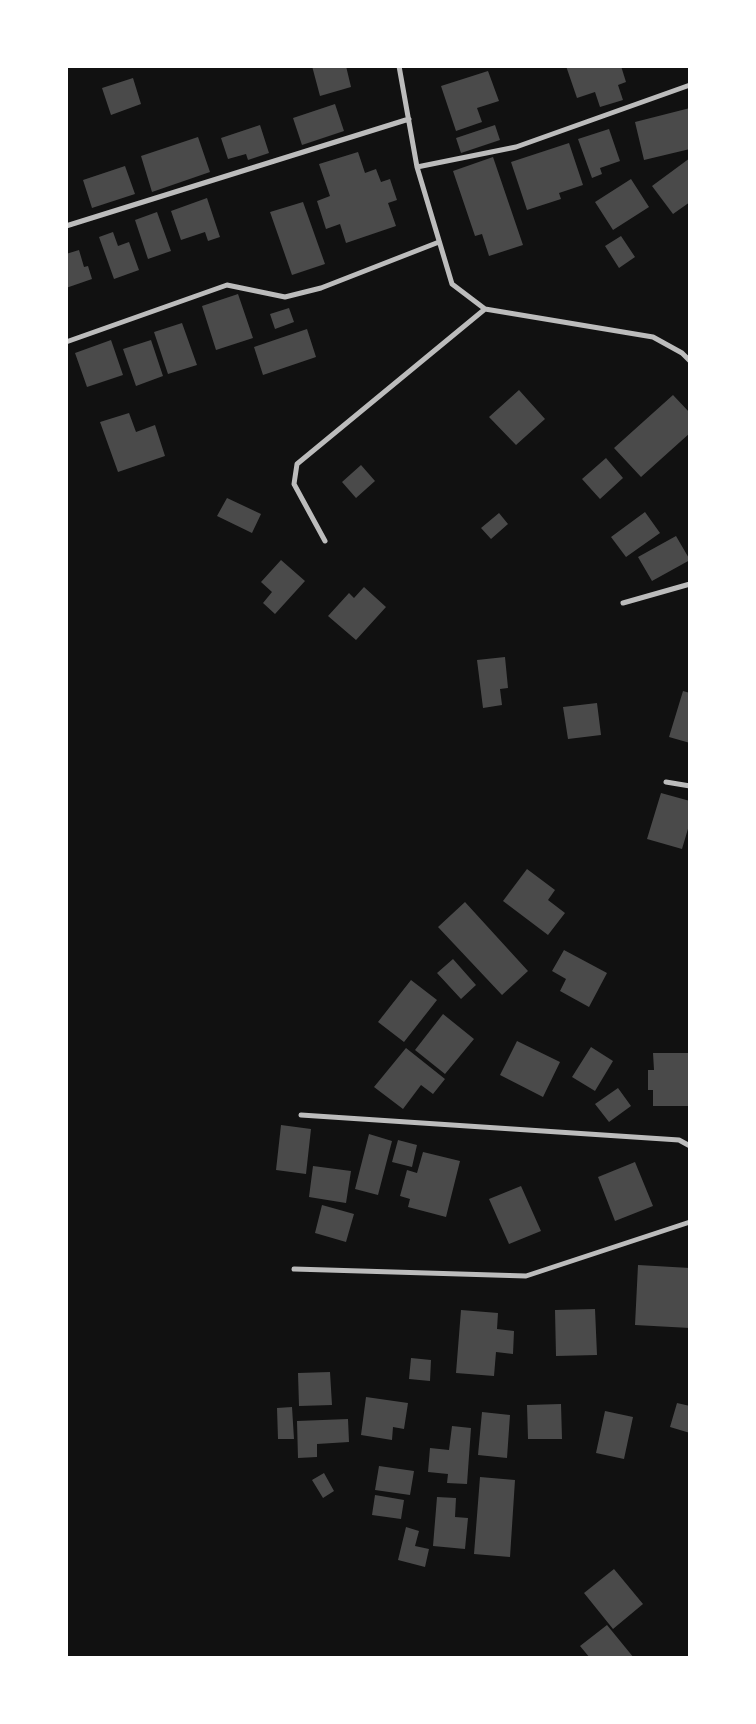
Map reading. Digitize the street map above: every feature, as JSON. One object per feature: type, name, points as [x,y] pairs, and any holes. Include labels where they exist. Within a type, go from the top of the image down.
[{"type":"street","points":[[399,66],[417,167],[452,284],[485,309],[653,337],[682,353],[690,360]]},
{"type":"street","points":[[417,167],[516,148],[690,85]]},
{"type":"street","points":[[66,226],[409,119]]},
{"type":"street","points":[[66,342],[226,285],[284,297],[321,288],[439,242]]},
{"type":"street","points":[[325,541],[294,484],[297,464],[485,309]]},
{"type":"street","points":[[623,603],[690,584]]},
{"type":"street","points":[[666,782],[690,786]]},
{"type":"street","points":[[301,1115],[679,1140],[690,1146]]},
{"type":"street","points":[[294,1268],[526,1276],[690,1222]]},
{"type":"building","points":[[312,66],[346,66],[351,87],[320,96]]},
{"type":"building","points":[[566,66],[621,66],[626,82],[618,85],[623,100],[600,107],[595,92],[577,98]]},
{"type":"building","points":[[488,71],[499,101],[477,108],[482,122],[456,131],[441,86]]},
{"type":"building","points":[[133,78],[141,104],[111,115],[102,88]]},
{"type":"building","points":[[335,104],[344,131],[302,145],[293,118]]},
{"type":"building","points":[[690,108],[690,149],[644,160],[635,122]]},
{"type":"building","points":[[260,125],[269,153],[248,160],[246,154],[228,159],[221,138]]},
{"type":"building","points":[[495,125],[500,140],[461,153],[456,138]]},
{"type":"building","points":[[609,129],[620,161],[600,168],[602,174],[592,178],[578,139]]},
{"type":"building","points":[[198,137],[210,172],[152,192],[141,156]]},
{"type":"building","points":[[569,143],[583,185],[559,193],[561,199],[527,210],[511,162]]},
{"type":"building","points":[[358,152],[365,173],[376,169],[381,182],[390,179],[397,200],[388,203],[396,226],[346,243],[340,224],[326,229],[317,201],[330,196],[319,164]]},
{"type":"building","points":[[493,157],[523,245],[489,256],[482,234],[475,236],[453,171]]},
{"type":"building","points":[[690,158],[690,202],[673,214],[652,186]]},
{"type":"building","points":[[125,166],[135,194],[92,208],[83,180]]},
{"type":"building","points":[[631,179],[649,207],[613,230],[595,202]]},
{"type":"building","points":[[207,198],[220,237],[208,241],[205,232],[181,240],[171,211]]},
{"type":"building","points":[[303,202],[325,264],[292,275],[270,212]]},
{"type":"building","points":[[157,212],[171,251],[148,259],[135,220]]},
{"type":"building","points":[[113,232],[118,246],[129,242],[139,270],[114,279],[99,237]]},
{"type":"building","points":[[621,236],[635,257],[619,268],[605,246]]},
{"type":"building","points":[[79,250],[84,267],[88,266],[92,279],[66,288],[66,254]]},
{"type":"building","points":[[238,294],[253,338],[216,350],[202,306]]},
{"type":"building","points":[[289,308],[294,322],[275,329],[270,314]]},
{"type":"building","points":[[182,323],[197,365],[168,374],[154,332]]},
{"type":"building","points":[[307,329],[316,357],[263,375],[254,347]]},
{"type":"building","points":[[111,340],[123,375],[87,387],[75,353]]},
{"type":"building","points":[[151,340],[163,376],[136,386],[123,349]]},
{"type":"building","points":[[519,390],[545,419],[516,445],[489,417]]},
{"type":"building","points":[[673,395],[690,413],[690,433],[641,477],[614,448]]},
{"type":"building","points":[[129,413],[136,432],[155,425],[165,456],[118,472],[100,422]]},
{"type":"building","points":[[606,458],[623,478],[600,499],[582,479]]},
{"type":"building","points":[[361,465],[375,481],[356,498],[342,482]]},
{"type":"building","points":[[227,498],[261,514],[252,533],[217,516]]},
{"type":"building","points":[[645,512],[660,533],[626,557],[611,537]]},
{"type":"building","points":[[499,513],[508,524],[491,539],[481,528]]},
{"type":"building","points":[[676,536],[690,560],[652,581],[638,557]]},
{"type":"building","points":[[281,560],[305,581],[275,614],[263,603],[272,592],[261,582]]},
{"type":"building","points":[[364,587],[386,607],[356,640],[328,616],[349,593],[354,598]]},
{"type":"building","points":[[505,657],[508,688],[500,689],[502,705],[483,708],[477,660]]},
{"type":"building","points":[[683,691],[690,693],[690,743],[669,737]]},
{"type":"building","points":[[597,703],[601,735],[568,739],[563,707]]},
{"type":"building","points":[[661,793],[690,801],[690,822],[682,849],[647,839]]},
{"type":"building","points":[[527,869],[555,890],[548,900],[565,913],[548,935],[503,901]]},
{"type":"building","points":[[465,902],[528,971],[502,995],[438,927]]},
{"type":"building","points":[[564,950],[607,973],[589,1007],[560,991],[566,979],[552,971]]},
{"type":"building","points":[[453,959],[476,985],[461,999],[437,973]]},
{"type":"building","points":[[411,980],[437,1000],[404,1042],[378,1022]]},
{"type":"building","points":[[443,1014],[474,1039],[445,1074],[415,1050]]},
{"type":"building","points":[[517,1041],[560,1062],[543,1097],[500,1075]]},
{"type":"building","points":[[591,1047],[613,1061],[595,1091],[572,1077]]},
{"type":"building","points":[[406,1048],[445,1079],[433,1094],[421,1085],[403,1109],[374,1087]]},
{"type":"building","points":[[653,1053],[690,1053],[690,1106],[653,1106],[653,1090],[648,1090],[648,1070],[654,1070]]},
{"type":"building","points":[[618,1088],[631,1106],[609,1122],[595,1104]]},
{"type":"building","points":[[281,1125],[311,1129],[306,1174],[276,1170]]},
{"type":"building","points":[[369,1134],[392,1141],[378,1195],[355,1189]]},
{"type":"building","points":[[398,1140],[417,1145],[412,1167],[392,1162]]},
{"type":"building","points":[[423,1152],[460,1161],[446,1217],[408,1207],[410,1199],[400,1196],[407,1170],[417,1173]]},
{"type":"building","points":[[635,1162],[653,1206],[615,1221],[598,1177]]},
{"type":"building","points":[[313,1166],[351,1171],[346,1203],[309,1197]]},
{"type":"building","points":[[521,1186],[541,1231],[509,1244],[489,1199]]},
{"type":"building","points":[[322,1205],[354,1214],[346,1242],[315,1233]]},
{"type":"building","points":[[638,1265],[690,1268],[690,1328],[635,1325]]},
{"type":"building","points":[[595,1309],[597,1355],[556,1356],[555,1310]]},
{"type":"building","points":[[461,1310],[498,1313],[497,1329],[514,1331],[513,1354],[496,1352],[494,1376],[456,1373]]},
{"type":"building","points":[[411,1358],[431,1360],[430,1381],[409,1379]]},
{"type":"building","points":[[330,1372],[332,1405],[299,1406],[298,1373]]},
{"type":"building","points":[[366,1397],[408,1403],[404,1429],[393,1427],[392,1440],[361,1435]]},
{"type":"building","points":[[677,1403],[690,1406],[690,1433],[670,1427]]},
{"type":"building","points":[[561,1404],[562,1439],[528,1439],[527,1405]]},
{"type":"building","points":[[292,1407],[294,1439],[278,1439],[277,1408]]},
{"type":"building","points":[[605,1411],[633,1417],[624,1459],[596,1453]]},
{"type":"building","points":[[482,1412],[510,1415],[507,1458],[478,1455]]},
{"type":"building","points":[[348,1419],[349,1442],[317,1444],[317,1457],[298,1458],[297,1421]]},
{"type":"building","points":[[452,1426],[471,1428],[467,1484],[447,1483],[448,1474],[428,1472],[430,1448],[449,1450]]},
{"type":"building","points":[[379,1466],[414,1471],[410,1495],[375,1490]]},
{"type":"building","points":[[324,1473],[334,1491],[323,1498],[312,1480]]},
{"type":"building","points":[[480,1477],[515,1480],[510,1557],[474,1554]]},
{"type":"building","points":[[375,1495],[404,1500],[401,1519],[372,1515]]},
{"type":"building","points":[[437,1497],[456,1498],[455,1517],[468,1518],[465,1549],[433,1546]]},
{"type":"building","points":[[406,1527],[419,1531],[415,1546],[429,1549],[425,1567],[398,1560]]},
{"type":"building","points":[[614,1569],[643,1604],[613,1629],[584,1593]]},
{"type":"building","points":[[607,1625],[634,1658],[590,1658],[580,1646]]}]
